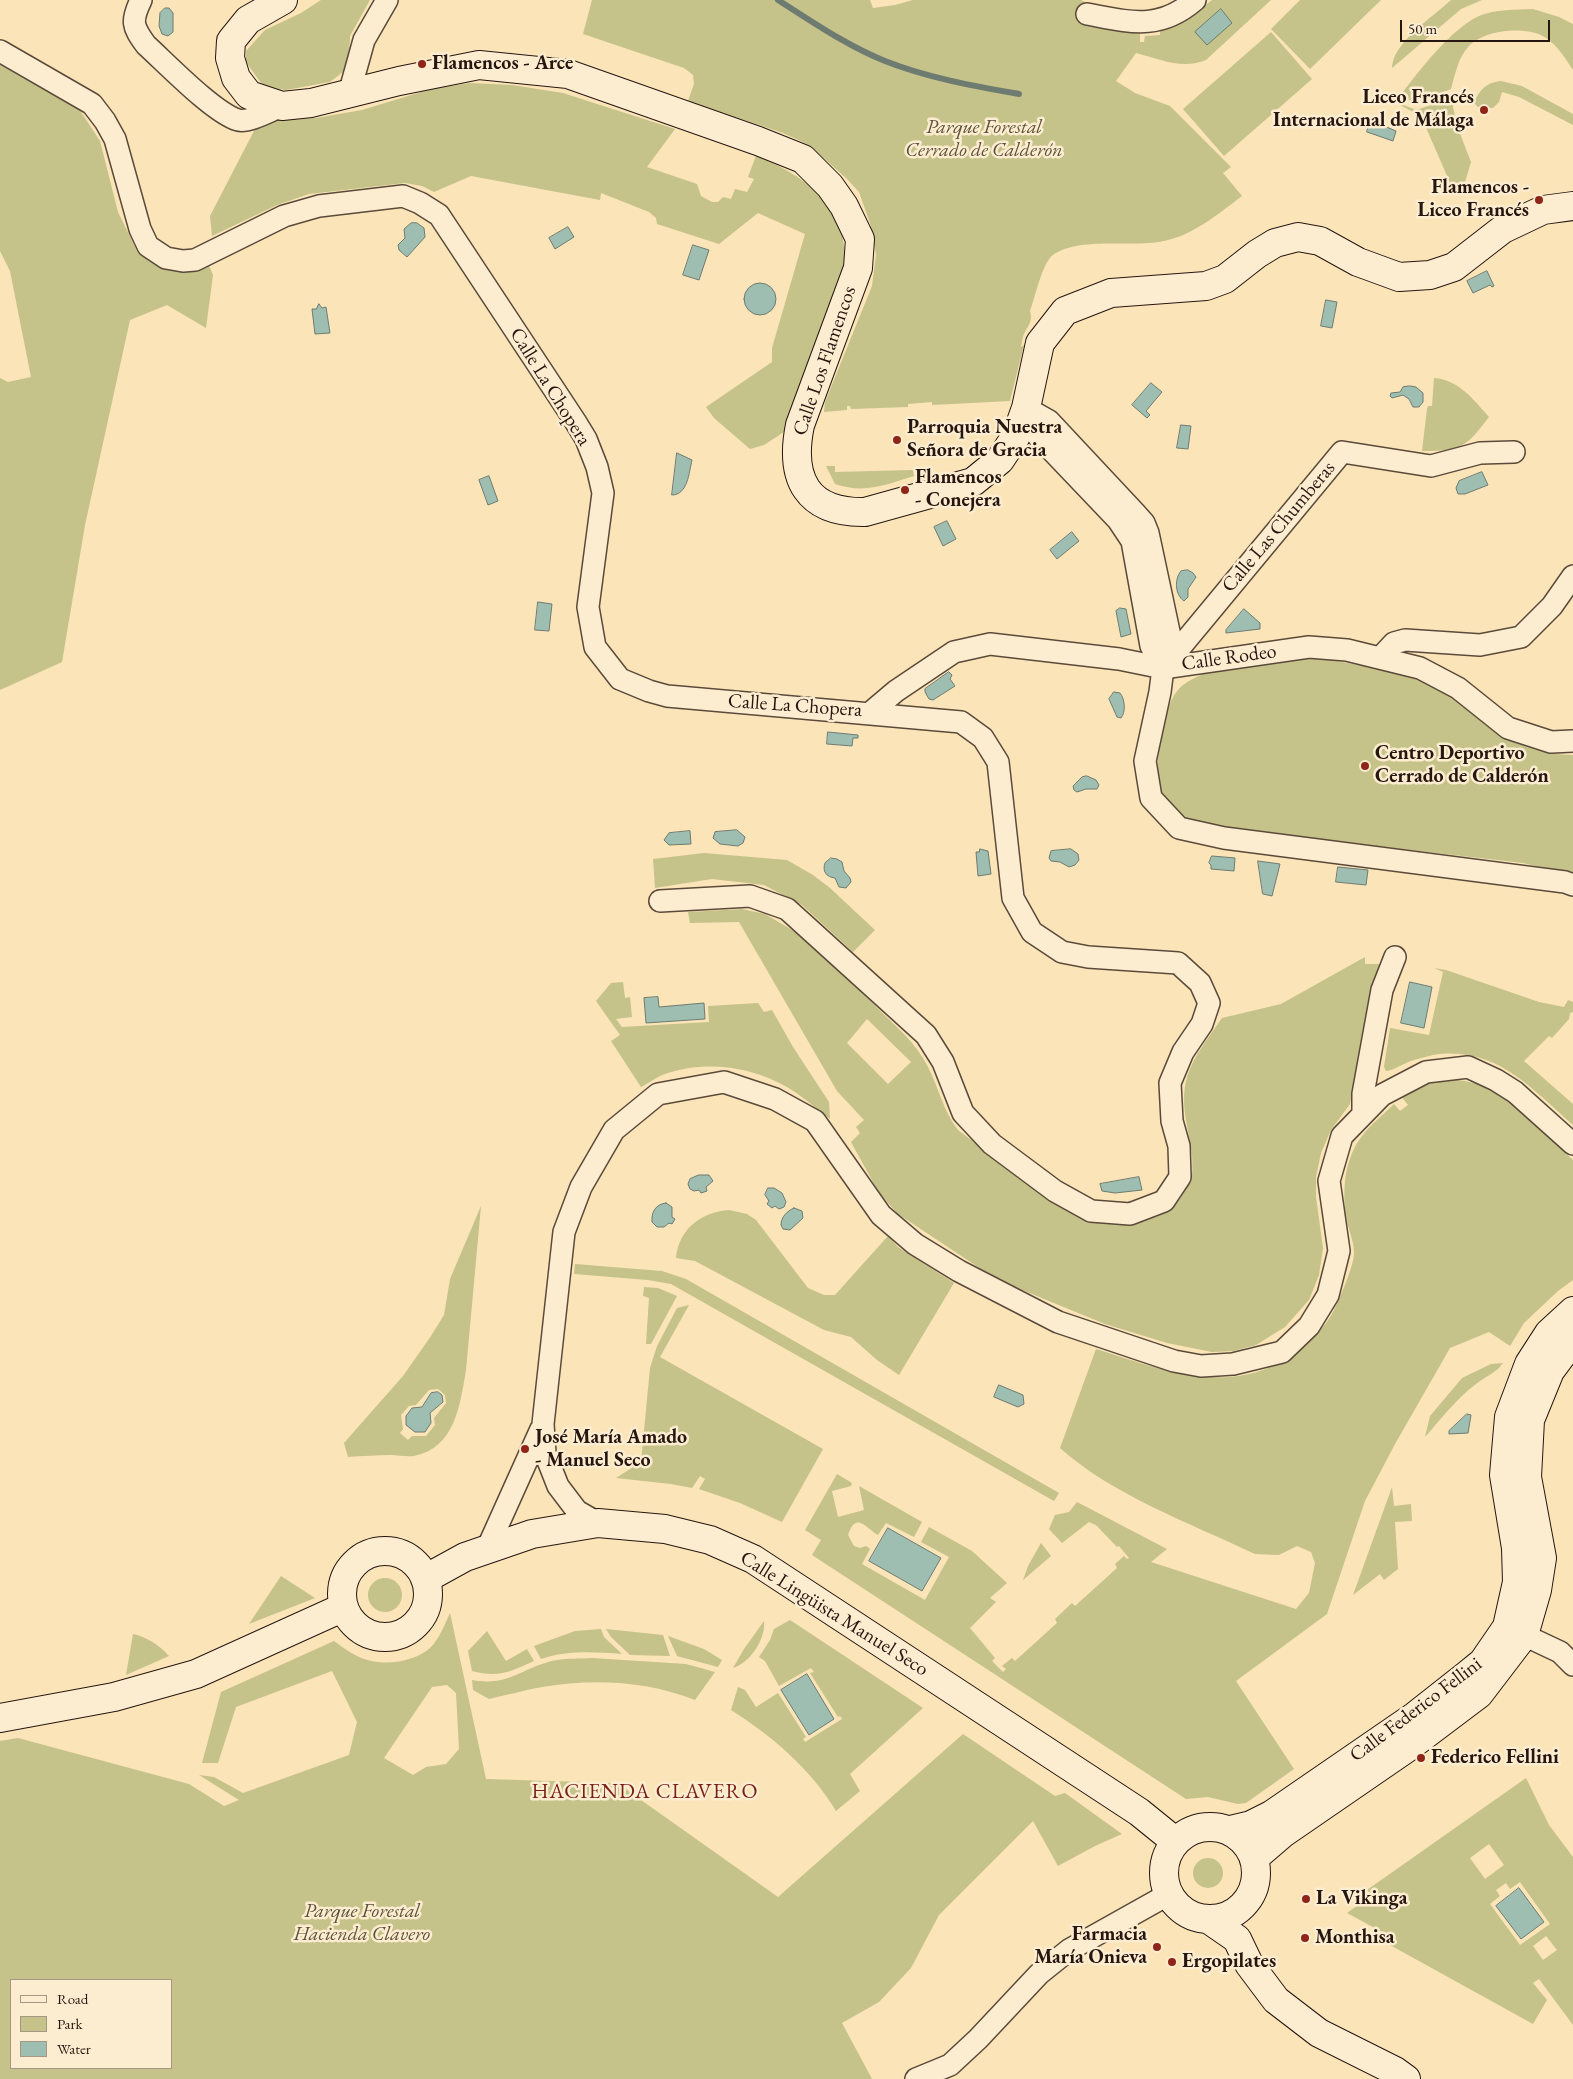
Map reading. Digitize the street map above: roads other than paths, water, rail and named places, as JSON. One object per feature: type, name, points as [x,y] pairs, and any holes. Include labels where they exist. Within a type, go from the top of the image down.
[{"type":"street","points":[[141,0],[133,15],[136,32],[146,45],[218,110],[240,120],[259,116],[282,106]]},
{"type":"street","points":[[282,106],[249,96],[236,78],[230,58],[231,41],[248,20],[283,0]]},
{"type":"street","points":[[349,94],[364,40],[387,0]]},
{"type":"street","points":[[1087,14],[1121,20],[1152,22],[1181,12],[1195,0]]},
{"type":"street","name":"Calle La Chopera","points":[[0,51],[92,104],[106,121],[115,139],[140,229],[148,246],[166,258],[183,261],[195,260],[284,216],[319,206],[403,196],[420,202],[439,216],[586,439],[597,468],[603,493],[588,607],[594,647],[620,679],[667,696],[870,713],[896,691],[954,652],[990,644],[1119,659],[1163,668]]},
{"type":"street","name":"Calle Los Flamencos","points":[[282,106],[311,103],[479,65],[568,74],[758,140],[803,159],[835,192],[860,239],[858,268],[800,425],[796,446],[797,466],[803,486],[823,505],[848,512],[866,512],[974,482],[1000,460],[1016,436],[1026,408],[1040,343],[1065,311],[1111,293],[1206,286],[1225,279],[1256,254],[1275,243],[1298,236],[1320,241],[1358,262],[1399,277],[1430,275],[1454,267],[1504,229],[1543,210],[1573,206]]},
{"type":"street","points":[[1026,408],[1037,435],[1118,520],[1132,541],[1152,646],[1163,668]]},
{"type":"street","name":"Calle Las Chumberas","points":[[1163,668],[1342,452],[1431,466],[1480,452],[1514,452]]},
{"type":"street","points":[[1381,657],[1394,643],[1405,640],[1480,645],[1521,636],[1552,606],[1573,576]]},
{"type":"street","name":"Calle Rodeo","points":[[1573,741],[1551,742],[1508,728],[1458,688],[1420,668],[1346,650],[1309,647],[1163,668],[1160,692],[1145,761],[1151,798],[1179,828],[1224,838],[1573,885]]},
{"type":"street","points":[[660,901],[750,896],[788,909],[926,1035],[943,1062],[962,1113],[992,1144],[1055,1191],[1092,1211],[1130,1214],[1164,1200],[1180,1177],[1178,1146],[1172,1121],[1170,1083],[1183,1052],[1202,1024],[1209,1003],[1200,983],[1178,963],[1088,957],[1062,952],[1032,932],[1013,898],[998,762],[983,738],[961,722],[870,713]]},
{"type":"street","points":[[1363,1113],[1363,1094],[1382,990],[1395,957]]},
{"type":"street","points":[[598,1523],[577,1511],[558,1486],[545,1453],[543,1424],[564,1232],[581,1187],[614,1130],[658,1094],[724,1082],[775,1099],[815,1122],[881,1215],[915,1244],[959,1271],[1058,1322],[1174,1361],[1201,1366],[1233,1364],[1282,1352],[1309,1326],[1328,1296],[1339,1251],[1329,1181],[1342,1136],[1382,1095],[1426,1072],[1468,1067],[1496,1080],[1515,1092],[1573,1144]]},
{"type":"street","name":"Calle Federico Fellini","points":[[1230,1830],[1251,1825],[1270,1815],[1416,1716],[1483,1662],[1516,1631],[1516,1548],[1504,1475],[1509,1417],[1529,1364],[1549,1333],[1573,1311]]},
{"type":"street","name":"Calle Federico Fellini","points":[[1254,1858],[1282,1834],[1410,1746],[1479,1694],[1516,1631],[1537,1590],[1542,1558],[1527,1477],[1530,1420],[1550,1370],[1573,1340]]},
{"type":"street","points":[[487,1549],[543,1424]]},
{"type":"street","name":"Calle Lingüista Manuel Seco","points":[[425,1579],[466,1557],[532,1534],[598,1523],[665,1529],[710,1540],[753,1559],[1139,1812],[1176,1842]]},
{"type":"street","points":[[388,1551],[402,1554],[414,1562],[422,1571],[425,1579],[428,1596],[425,1609],[414,1625],[396,1635],[383,1637],[370,1634],[358,1627],[349,1618],[344,1607],[342,1594],[344,1582],[350,1569],[360,1558],[373,1552],[388,1551]]},
{"type":"street","points":[[0,1718],[114,1698],[196,1674],[344,1607]]},
{"type":"street","points":[[1516,1631],[1560,1652],[1573,1665]]},
{"type":"street","points":[[1204,1826],[1230,1830],[1245,1842],[1254,1858],[1257,1870],[1256,1882],[1244,1904],[1234,1912],[1222,1918],[1208,1919],[1196,1917],[1177,1905],[1169,1894],[1164,1868],[1167,1856],[1176,1842],[1192,1830],[1204,1826]]},
{"type":"street","points":[[916,2079],[950,2065],[978,2039],[1038,1974],[1069,1950],[1169,1894]]},
{"type":"street","points":[[1237,1939],[1244,1904]]},
{"type":"street","points":[[1208,1919],[1237,1939],[1249,1964],[1276,2000],[1319,2033],[1406,2079]]},
{"type":"water","points":[[165,8],[169,8],[173,13],[173,32],[168,36],[162,34],[159,26],[160,13]]},
{"type":"water","points":[[1221,9],[1232,23],[1207,45],[1195,32]]},
{"type":"water","points":[[1370,120],[1396,131],[1393,141],[1367,132]]},
{"type":"water","points":[[411,223],[417,223],[424,228],[425,237],[407,257],[399,250],[398,245],[405,238],[404,229]]},
{"type":"water","points":[[568,227],[574,237],[555,249],[549,238]]},
{"type":"water","points":[[693,245],[709,250],[699,280],[683,275]]},
{"type":"water","points":[[1487,271],[1494,286],[1490,285],[1473,293],[1467,281]]},
{"type":"water","points":[[760,283],[766,284],[771,288],[775,293],[775,305],[771,310],[766,314],[760,315],[754,314],[749,310],[745,305],[744,299],[745,293],[749,288],[754,284]]},
{"type":"water","points":[[1326,300],[1337,302],[1332,328],[1321,326]]},
{"type":"water","points":[[319,304],[322,308],[326,307],[330,333],[315,334],[312,309],[316,309]]},
{"type":"water","points":[[1151,383],[1162,392],[1146,411],[1150,415],[1147,418],[1132,405]]},
{"type":"water","points":[[1403,387],[1416,387],[1423,393],[1423,402],[1419,407],[1413,407],[1409,399],[1403,395],[1392,398],[1390,396],[1391,393],[1400,392]]},
{"type":"water","points":[[1181,425],[1191,426],[1188,449],[1177,448]]},
{"type":"water","points":[[677,453],[692,460],[685,487],[677,494],[672,495]]},
{"type":"water","points":[[1482,472],[1488,485],[1465,494],[1458,494],[1456,488],[1459,481]]},
{"type":"water","points":[[489,476],[498,501],[488,505],[479,480]]},
{"type":"water","points":[[947,521],[956,539],[943,546],[934,527]]},
{"type":"water","points":[[1072,532],[1079,541],[1057,559],[1050,550]]},
{"type":"water","points":[[1188,570],[1196,577],[1188,589],[1188,597],[1184,601],[1177,591],[1176,582],[1181,571]]},
{"type":"water","points":[[538,602],[552,604],[549,631],[535,630]]},
{"type":"water","points":[[1120,608],[1126,609],[1131,634],[1121,637],[1116,611]]},
{"type":"water","points":[[1244,609],[1260,623],[1260,629],[1226,633],[1226,630]]},
{"type":"water","points":[[949,672],[952,675],[950,679],[955,686],[933,700],[929,699],[925,689]]},
{"type":"water","points":[[1114,692],[1120,693],[1123,699],[1124,709],[1121,718],[1117,717],[1109,699]]},
{"type":"water","points":[[828,732],[858,735],[858,738],[853,738],[852,746],[827,744]]},
{"type":"water","points":[[1087,776],[1096,780],[1099,785],[1097,789],[1086,789],[1077,792],[1074,790],[1073,786],[1082,777]]},
{"type":"water","points":[[737,830],[745,837],[743,843],[738,846],[720,844],[713,838],[715,832]]},
{"type":"water","points":[[690,831],[691,844],[669,845],[664,840],[669,833]]},
{"type":"water","points":[[980,849],[988,851],[991,874],[978,876],[976,852],[979,852]]},
{"type":"water","points":[[1071,849],[1078,854],[1079,860],[1075,865],[1069,867],[1060,862],[1051,861],[1049,858],[1051,851]]},
{"type":"water","points":[[1212,856],[1235,858],[1234,871],[1211,869],[1209,863]]},
{"type":"water","points":[[831,858],[842,862],[844,871],[850,878],[851,882],[846,888],[839,887],[835,878],[829,876],[824,869],[825,863]]},
{"type":"water","points":[[1258,861],[1280,864],[1272,896],[1263,894]]},
{"type":"water","points":[[1338,867],[1368,870],[1366,885],[1336,882]]},
{"type":"water","points":[[1410,982],[1432,987],[1424,1028],[1401,1023]]},
{"type":"water","points":[[658,997],[659,1007],[704,1003],[705,1019],[646,1023],[644,998]]},
{"type":"water","points":[[699,1175],[709,1175],[713,1181],[706,1187],[707,1191],[701,1193],[699,1190],[694,1191],[690,1189],[688,1184],[690,1179]]},
{"type":"water","points":[[1139,1177],[1142,1190],[1115,1193],[1102,1191],[1100,1184]]},
{"type":"water","points":[[768,1188],[774,1188],[782,1193],[786,1202],[784,1207],[779,1209],[775,1206],[772,1208],[767,1204],[769,1201],[765,1195]]},
{"type":"water","points":[[666,1203],[672,1207],[672,1217],[675,1219],[672,1224],[669,1223],[664,1227],[657,1227],[652,1222],[653,1212],[659,1205]]},
{"type":"water","points":[[794,1208],[802,1211],[803,1218],[790,1230],[783,1229],[781,1222],[783,1217]]},
{"type":"water","points":[[999,1385],[1023,1395],[1024,1404],[1018,1407],[994,1397]]},
{"type":"water","points":[[438,1392],[442,1395],[443,1402],[430,1413],[431,1423],[425,1432],[415,1432],[406,1425],[406,1416],[412,1408],[422,1407],[431,1393]]},
{"type":"water","points":[[1467,1414],[1471,1415],[1468,1433],[1449,1434],[1449,1431]]},
{"type":"water","points":[[888,1528],[941,1558],[922,1591],[869,1561]]},
{"type":"water","points":[[807,1674],[834,1719],[809,1735],[781,1690]]},
{"type":"water","points":[[1519,1888],[1544,1922],[1521,1939],[1496,1906]]},
{"type":"waterway","points":[[778,0],[844,41],[885,61],[934,77],[1019,94]]},
{"type":"place","name":"Flamencos - Arce","points":[[422,64]]},
{"type":"place","name":"Liceo Francés Internacional de Málaga","points":[[1484,110]]},
{"type":"place","name":"Flamencos - Liceo Francés","points":[[1539,200]]},
{"type":"place","name":"Parroquia Nuestra Señora de Gracia","points":[[897,440]]},
{"type":"place","name":"Flamencos - Conejera","points":[[905,490]]},
{"type":"place","name":"Centro Deportivo Cerrado de Calderón","points":[[1365,766]]},
{"type":"place","name":"José María Amado - Manuel Seco","points":[[525,1449]]},
{"type":"place","name":"Federico Fellini","points":[[1421,1758]]},
{"type":"place","name":"La Vikinga","points":[[1306,1899]]},
{"type":"place","name":"Monthisa","points":[[1305,1938]]},
{"type":"place","name":"Farmacia María Onieva","points":[[1157,1947]]},
{"type":"place","name":"Ergopilates","points":[[1172,1962]]},
{"type":"district","name":"HACIENDA CLAVERO","points":[[645,1792]]},
{"type":"park label","name":"Parque Forestal Cerrado de Calderón","points":[[984,140]]},
{"type":"park label","name":"Parque Forestal Hacienda Clavero","points":[[362,1924]]}]
